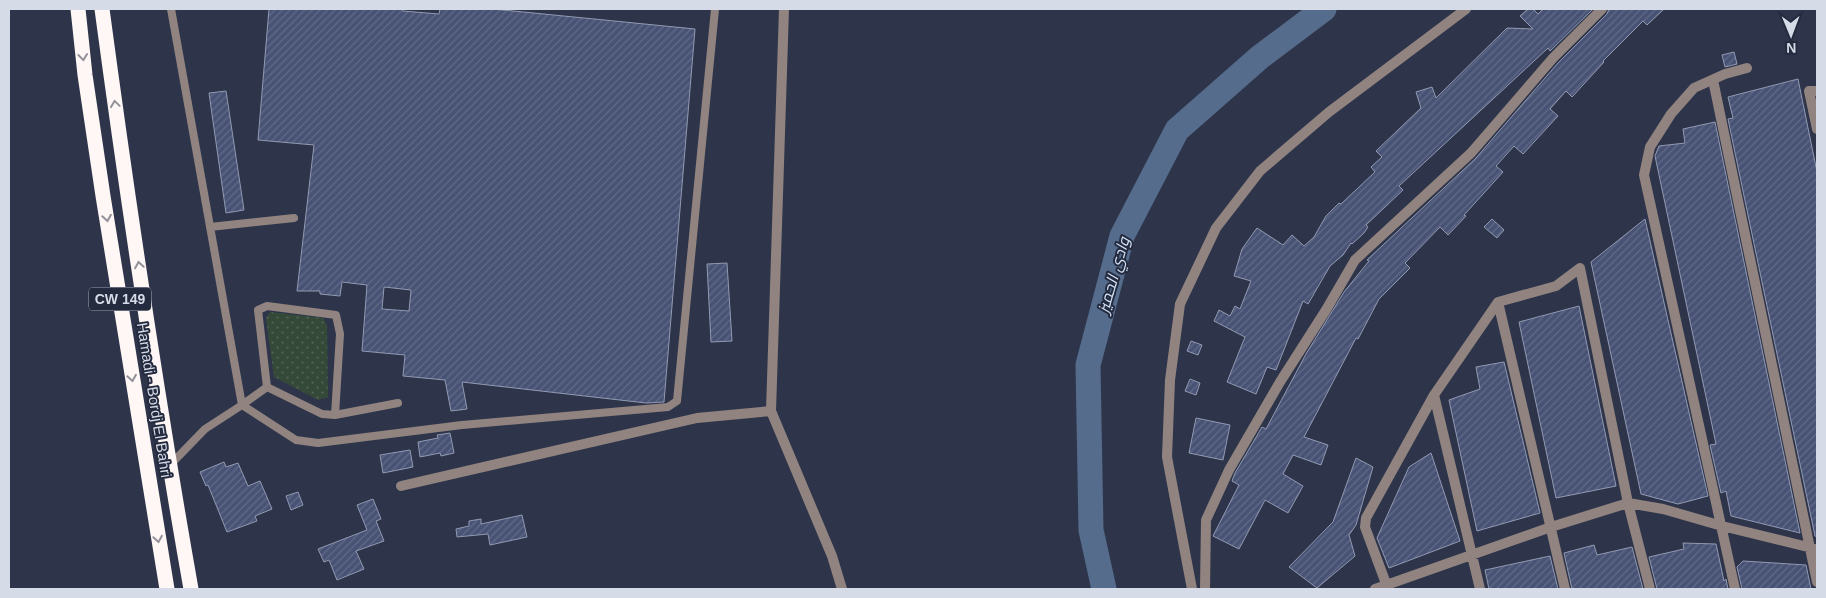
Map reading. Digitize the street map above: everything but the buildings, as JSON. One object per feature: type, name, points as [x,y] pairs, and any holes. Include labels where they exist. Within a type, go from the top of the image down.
[{"type":"highway","name":"Hamadi - Bordj El Bahri","points":[[78,9],[85,75],[103,196],[167,589]]},
{"type":"highway","name":"Hamadi - Bordj El Bahri","points":[[102,9],[120,144],[190,589]]},
{"type":"street","points":[[784,9],[771,411],[832,556],[842,589]]},
{"type":"street","points":[[1192,589],[1167,457],[1170,380],[1180,304],[1216,228],[1260,171],[1329,112],[1466,9]]},
{"type":"street","points":[[1204,589],[1206,520],[1229,470],[1275,390],[1326,310],[1355,260],[1471,153],[1553,58],[1602,9]]},
{"type":"street","points":[[1735,589],[1644,175],[1650,146],[1671,114],[1694,88],[1747,68]]},
{"type":"street","points":[[1713,80],[1814,548],[1817,582]]},
{"type":"street","points":[[1817,91],[1809,90],[1817,129]]},
{"type":"street","points":[[1387,587],[1365,527],[1366,518],[1434,395],[1498,302],[1556,286],[1580,268],[1628,503],[1650,589]]},
{"type":"street","points":[[1498,302],[1565,589]]},
{"type":"street","points":[[1434,395],[1480,589]]},
{"type":"street","points":[[401,486],[696,418],[771,411]]},
{"type":"street","points":[[1374,589],[1387,587],[1472,554],[1628,503],[1663,509],[1722,526],[1814,548]]},
{"type":"lane","points":[[171,9],[242,405],[296,440],[318,443],[462,424],[668,407],[677,401],[715,9]]},
{"type":"lane","points":[[210,226],[294,218]]},
{"type":"lane","points":[[267,387],[258,310],[267,306],[336,315],[340,334],[335,415]]},
{"type":"lane","points":[[170,465],[205,428],[267,387]]},
{"type":"lane","points":[[267,387],[322,414],[335,415],[398,404]]},
{"type":"green space","points":[[270,312],[323,318],[327,325],[328,397],[318,400],[274,377],[266,318]]},
{"type":"waterway","name":"وادي الحميز","points":[[1104,589],[1091,530],[1088,365],[1122,236],[1177,130],[1260,57],[1324,9]]}]
